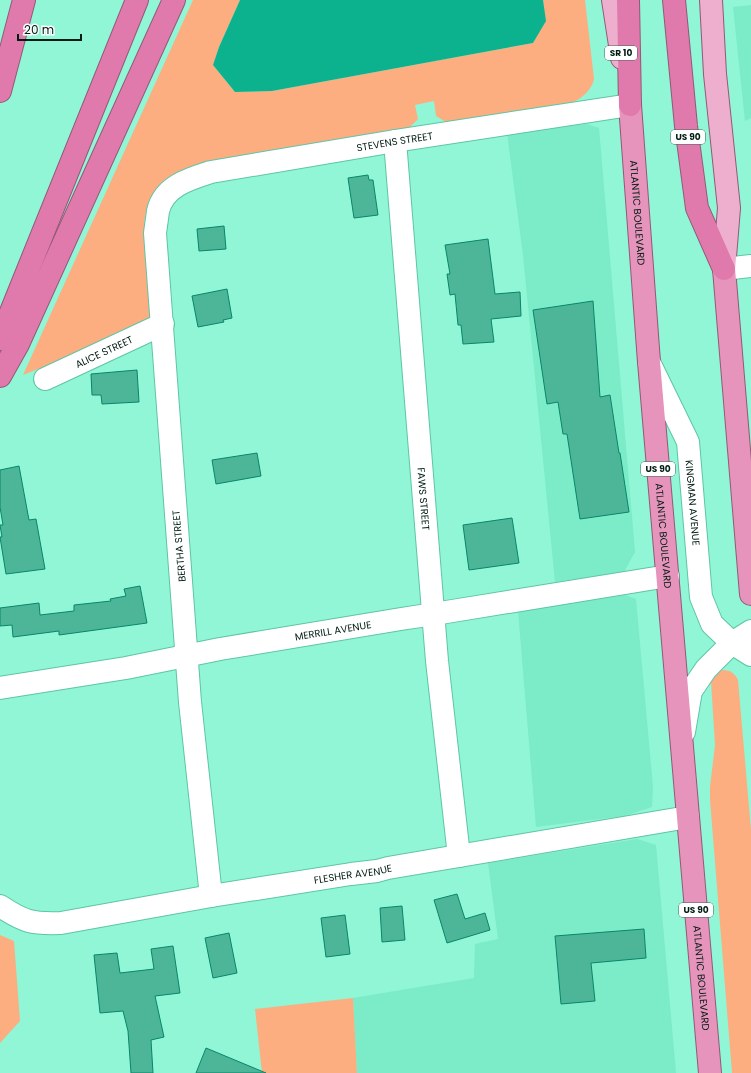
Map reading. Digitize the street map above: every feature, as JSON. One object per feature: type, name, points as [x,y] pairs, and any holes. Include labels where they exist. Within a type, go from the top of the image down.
[{"type":"highway","points":[[0,91],[24,0]]},
{"type":"highway","points":[[0,339],[137,0]]},
{"type":"highway","points":[[0,376],[18,344],[174,0]]},
{"type":"highway","name":"US 90","points":[[628,0],[630,106]]},
{"type":"highway","name":"US 90","points":[[674,0],[686,126],[697,208],[724,269],[751,594]]},
{"type":"highway","name":"ATLANTIC BOULEVARD","points":[[630,106],[649,362],[710,1073]]},
{"type":"main road","name":"ATLANTIC BOULEVARD","points":[[613,0],[630,106]]},
{"type":"main road","points":[[711,0],[716,74],[729,208],[724,269]]},
{"type":"street","name":"STEVENS STREET","points":[[165,196],[184,181],[211,172],[395,141],[630,106]]},
{"type":"street","name":"FAWS STREET","points":[[395,141],[437,661],[459,856]]},
{"type":"street","name":"BERTHA STREET","points":[[165,196],[159,210],[155,233],[188,656],[190,702],[211,896]]},
{"type":"street","points":[[724,269],[751,266]]},
{"type":"street","name":"ALICE STREET","points":[[44,379],[163,324]]},
{"type":"street","name":"KINGMAN AVENUE","points":[[649,362],[688,442],[701,597],[712,624],[732,643],[751,655]]},
{"type":"street","name":"MERRILL AVENUE","points":[[0,688],[126,668],[393,620],[668,576]]},
{"type":"street","points":[[682,746],[691,691],[706,669],[732,643],[751,631]]},
{"type":"street","name":"FLESHER AVENUE","points":[[9,912],[31,922],[44,924],[61,923],[211,896],[377,871],[688,817]]},
{"type":"shaded area","points":[[193,0],[240,0],[219,47],[213,65],[235,92],[272,91],[533,43],[545,21],[543,0],[585,0],[594,79],[586,93],[573,102],[446,122],[436,116],[434,101],[415,105],[418,119],[409,128],[210,163],[189,168],[174,174],[160,185],[153,194],[148,204],[144,226],[145,250],[155,322],[23,375]]},
{"type":"shaded area","points":[[240,0],[543,0],[546,21],[533,43],[272,91],[235,92],[213,65],[219,47]]},
{"type":"shaded area","points":[[751,5],[751,118],[745,121],[733,7]]},
{"type":"shaded area","points":[[587,124],[599,128],[635,552],[624,572],[555,582],[523,255],[507,133]]},
{"type":"shaded area","points":[[625,595],[636,599],[653,787],[652,807],[624,816],[536,827],[518,611]]},
{"type":"shaded area","points":[[723,670],[732,673],[738,680],[751,830],[751,1073],[732,1073],[710,800],[715,745],[711,682],[716,674]]},
{"type":"shaded area","points":[[637,839],[656,845],[676,1073],[357,1073],[353,998],[474,978],[475,944],[498,939],[488,863]]},
{"type":"shaded area","points":[[0,935],[14,941],[20,1021],[0,1043]]},
{"type":"shaded area","points":[[353,998],[357,1073],[262,1073],[255,1009]]},
{"type":"building","points":[[368,175],[369,180],[373,180],[378,215],[354,218],[348,178]]},
{"type":"building","points":[[224,226],[226,249],[199,251],[197,229]]},
{"type":"building","points":[[488,239],[495,294],[520,292],[521,316],[491,319],[494,342],[463,344],[461,325],[458,325],[455,294],[450,295],[447,274],[450,274],[445,245]]},
{"type":"building","points":[[227,289],[232,318],[223,320],[224,322],[198,327],[192,296]]},
{"type":"building","points":[[593,301],[600,397],[610,395],[629,512],[580,519],[567,434],[563,434],[558,402],[547,404],[533,310]]},
{"type":"building","points":[[137,370],[139,402],[102,404],[101,395],[92,395],[91,374]]},
{"type":"building","points":[[257,453],[261,476],[216,484],[212,460]]},
{"type":"building","points":[[19,466],[29,520],[36,519],[45,569],[6,574],[0,537],[2,537],[0,525],[3,525],[0,507],[0,470]]},
{"type":"building","points":[[512,518],[519,563],[469,570],[463,525]]},
{"type":"building","points":[[140,586],[147,623],[59,635],[59,631],[13,637],[12,625],[0,626],[0,608],[39,603],[40,615],[74,611],[74,605],[111,601],[110,599],[126,596],[124,589]]},
{"type":"building","points":[[457,894],[465,919],[485,913],[490,930],[447,943],[434,900]]},
{"type":"building","points":[[402,906],[405,940],[382,942],[380,908]]},
{"type":"building","points":[[345,915],[350,954],[326,957],[321,918]]},
{"type":"building","points":[[644,929],[646,958],[591,963],[595,1001],[561,1004],[555,936]]},
{"type":"building","points":[[229,933],[237,973],[213,978],[205,938]]},
{"type":"building","points":[[173,946],[180,993],[155,996],[164,1037],[151,1040],[153,1073],[131,1073],[128,1031],[123,1011],[100,1013],[94,955],[117,953],[120,973],[154,969],[151,949]]},
{"type":"building","points":[[206,1048],[266,1073],[196,1073]]}]
